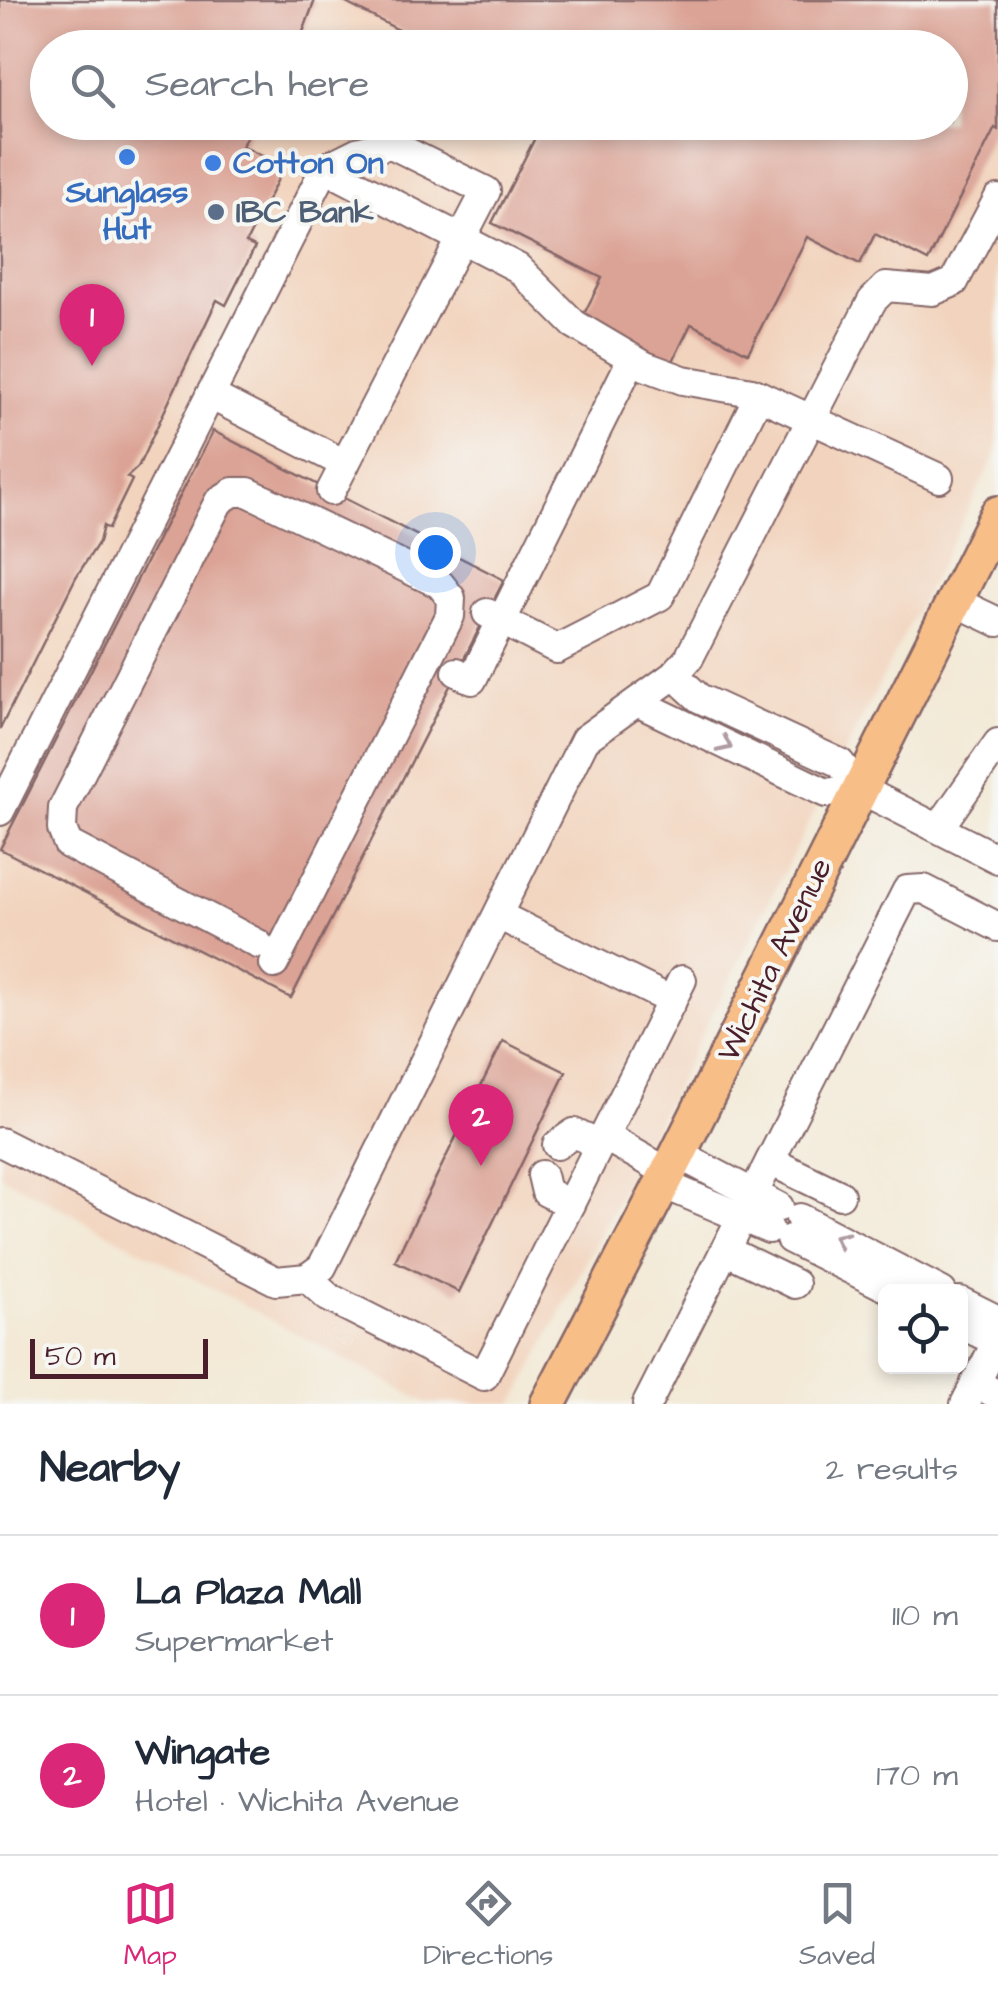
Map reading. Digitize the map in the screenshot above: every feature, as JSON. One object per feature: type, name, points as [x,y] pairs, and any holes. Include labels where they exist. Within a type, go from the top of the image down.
[{"type":"main road","name":"Wichita Avenue","points":[[548,1404],[670,1170],[998,514]]},
{"type":"street","points":[[3,797],[37,758],[183,470],[210,396],[325,168],[358,152],[391,144],[486,191],[331,492]]},
{"type":"street","points":[[325,168],[518,268],[574,324],[664,376],[758,394],[939,478]]},
{"type":"street","points":[[0,1142],[276,1281],[306,1278],[322,1267],[585,739],[674,675],[704,634],[810,417],[826,396],[879,292],[896,286],[934,291],[954,282],[998,199]]},
{"type":"street","points":[[457,672],[472,680],[494,617],[632,359]]},
{"type":"street","points":[[494,617],[558,649],[660,596],[758,394]]},
{"type":"street","points":[[210,396],[344,464]]},
{"type":"street","points":[[233,492],[248,492],[440,584],[450,598],[450,616],[266,954],[68,844],[62,829],[63,808],[219,501],[233,492]]},
{"type":"street","points":[[954,601],[998,622]]},
{"type":"street","points":[[674,675],[699,698],[840,763],[860,788],[998,858]]},
{"type":"street","points":[[636,702],[826,793],[860,788]]},
{"type":"street","points":[[939,828],[998,743]]},
{"type":"street","points":[[647,1404],[907,890],[924,889],[998,927]]},
{"type":"street","points":[[306,1278],[328,1297],[484,1376],[677,991],[500,916]]},
{"type":"street","points":[[557,1145],[574,1132],[670,1170],[784,1224],[883,1284]]},
{"type":"street","points":[[770,1161],[840,1195]]},
{"type":"street","points":[[542,1175],[546,1192],[570,1204]]},
{"type":"street","points":[[784,1224],[923,1284]]},
{"type":"street","points":[[725,1250],[795,1284]]},
{"type":"street","points":[[968,1305],[998,1320]]},
{"type":"street","points":[[968,1328],[998,1341],[979,1394]]},
{"type":"shaded area","points":[[0,0],[998,0],[998,450],[514,1404],[429,1404],[0,1175]]},
{"type":"building","points":[[0,0],[315,0],[304,30],[30,30],[30,140],[245,140],[242,146],[284,167],[246,243],[255,247],[226,305],[217,300],[138,467],[127,477],[132,480],[108,529],[103,526],[99,542],[76,577],[0,729]]},
{"type":"building","points":[[340,0],[998,0],[998,130],[995,128],[928,261],[875,234],[860,264],[807,237],[748,353],[691,324],[672,363],[582,318],[602,278],[492,223],[534,140],[968,140],[968,30],[399,30]]},
{"type":"building","points":[[213,431],[504,580],[291,998],[0,849]]},
{"type":"building","points":[[503,1041],[566,1072],[459,1292],[395,1261]]},
{"type":"place","name":"Sunglass Hut","points":[[127,157]]},
{"type":"place","name":"Cotton On","points":[[213,163]]},
{"type":"place","name":"IBC Bank","points":[[216,212]]},
{"type":"place","name":"La Plaza Mall","points":[[92,366]]},
{"type":"place","name":"Wingate","points":[[481,1166]]}]
